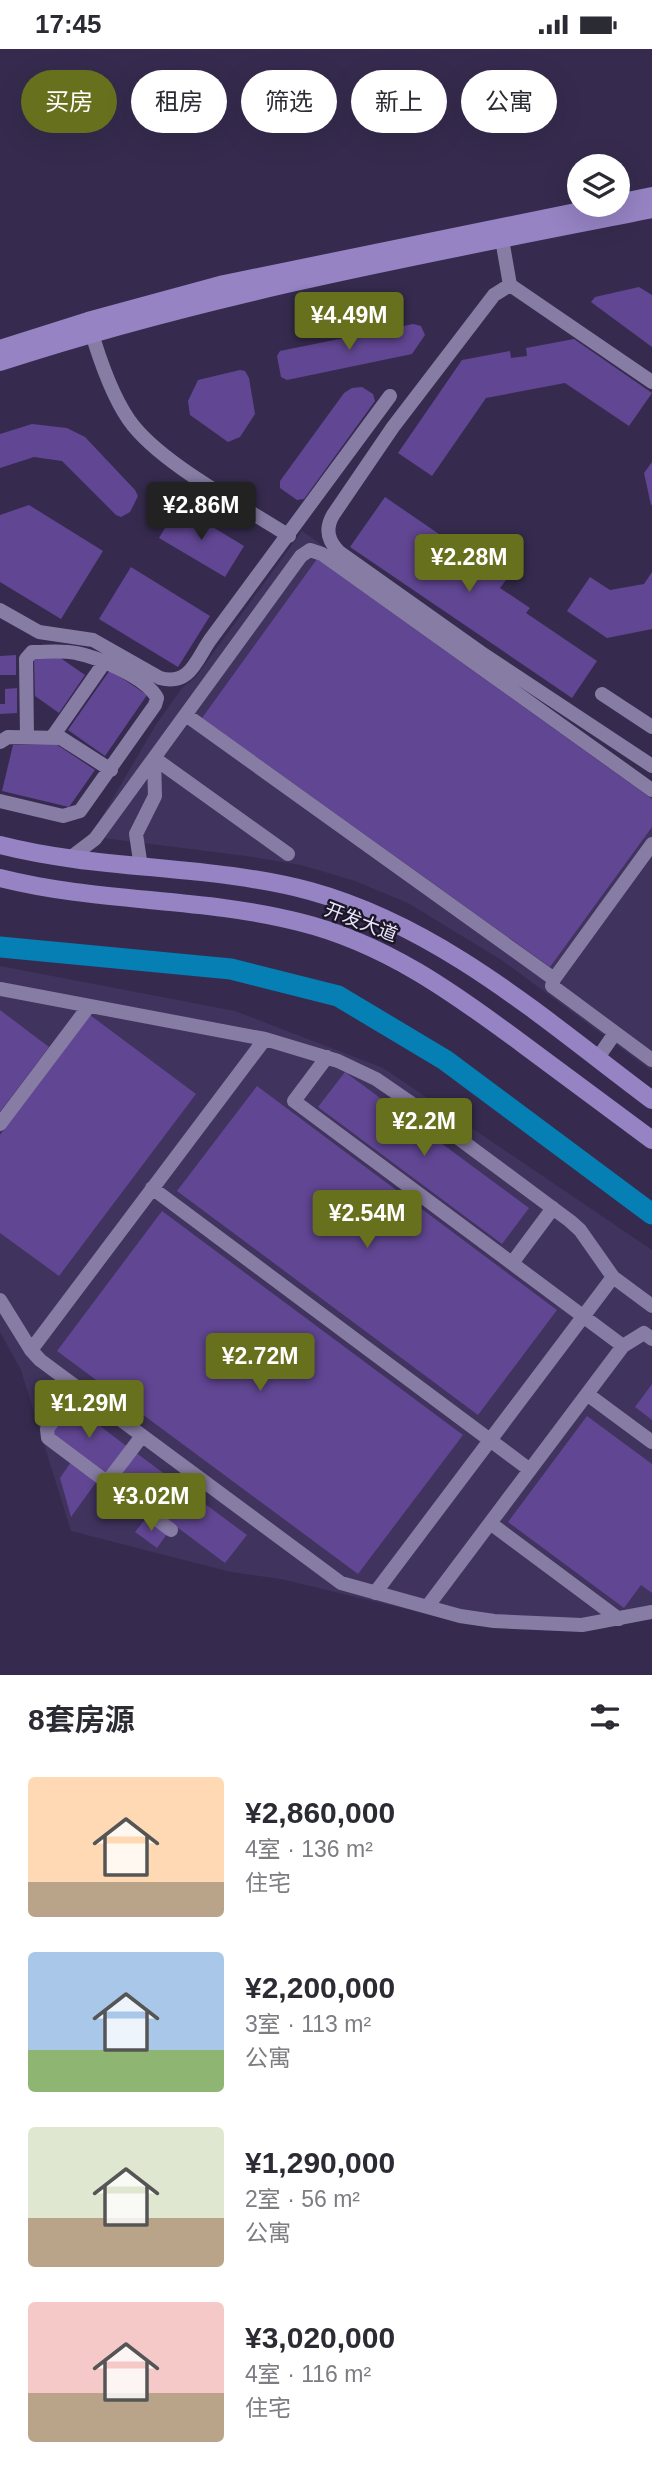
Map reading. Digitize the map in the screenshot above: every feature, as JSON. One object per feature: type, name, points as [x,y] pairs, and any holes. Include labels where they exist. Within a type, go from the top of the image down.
[{"type":"main road","points":[[630,201],[652,196]]},
{"type":"main road","points":[[500,233],[652,209]]},
{"type":"main road","points":[[0,349],[567,216]]},
{"type":"main road","points":[[0,362],[90,327]]},
{"type":"main road","name":"开发大道","points":[[0,845],[70,858],[277,884],[339,900],[388,919],[453,954],[652,1100]]},
{"type":"main road","name":"开发大道","points":[[0,878],[65,890],[271,915],[356,940],[444,986],[652,1140]]},
{"type":"lane","points":[[500,233],[510,285],[652,382]]},
{"type":"lane","points":[[510,285],[495,295],[393,427],[333,515],[328,526],[329,537],[339,552],[469,645],[652,766]]},
{"type":"lane","points":[[90,327],[120,406],[149,443],[289,536]]},
{"type":"lane","points":[[0,610],[39,632],[93,639],[160,678],[176,680],[191,672],[206,646],[390,396]]},
{"type":"lane","points":[[70,858],[95,839],[300,556],[310,550],[317,551],[652,790]]},
{"type":"lane","points":[[0,801],[54,815],[73,815],[86,805],[155,705],[157,698],[153,691],[127,673],[75,652],[27,654],[27,737]]},
{"type":"lane","points":[[53,736],[104,663]]},
{"type":"lane","points":[[602,694],[652,727]]},
{"type":"lane","points":[[186,715],[554,979]]},
{"type":"lane","points":[[0,742],[8,737],[53,736],[68,741],[111,770]]},
{"type":"lane","points":[[154,758],[288,854]]},
{"type":"lane","points":[[141,867],[136,834],[155,796],[154,758]]},
{"type":"lane","points":[[652,844],[554,979],[552,986],[652,1060]]},
{"type":"lane","points":[[0,989],[265,1039],[327,1057],[376,1079],[580,1230],[613,1277],[652,1306]]},
{"type":"lane","points":[[0,1123],[89,1006]]},
{"type":"lane","points":[[597,1059],[615,1034]]},
{"type":"lane","points":[[31,1350],[265,1039]]},
{"type":"lane","points":[[327,1057],[294,1101],[623,1346]]},
{"type":"lane","points":[[152,1188],[530,1470]]},
{"type":"lane","points":[[512,1263],[553,1208]]},
{"type":"lane","points":[[375,1593],[613,1277]]},
{"type":"lane","points":[[0,1300],[31,1350],[78,1388],[341,1583],[427,1607],[494,1621],[582,1625],[652,1612]]},
{"type":"lane","points":[[427,1607],[623,1346],[649,1331]]},
{"type":"lane","points":[[78,1388],[46,1434],[171,1530]]},
{"type":"lane","points":[[587,1394],[652,1442]]},
{"type":"lane","points":[[107,1482],[142,1436]]},
{"type":"lane","points":[[490,1523],[619,1619]]},
{"type":"shaded area","points":[[302,531],[652,782],[652,1071],[503,961],[408,903],[355,881],[301,865],[87,836],[96,827],[157,723],[183,687],[195,678]]},
{"type":"shaded area","points":[[0,966],[235,1011],[383,1068],[652,1250],[652,1617],[456,1621],[281,1579],[231,1572],[71,1531],[21,1370],[0,1332]]},
{"type":"building","points":[[639,287],[652,295],[652,347],[591,302],[595,297]]},
{"type":"building","points":[[413,324],[421,326],[425,335],[412,354],[287,380],[281,377],[277,356],[280,351]]},
{"type":"building","points":[[574,339],[652,393],[629,426],[565,383],[486,398],[432,476],[398,453],[462,360],[510,351],[511,358],[527,356],[526,348]]},
{"type":"building","points":[[245,371],[249,378],[255,414],[240,437],[228,442],[190,415],[188,401],[198,380]]},
{"type":"building","points":[[362,387],[373,394],[375,401],[304,499],[297,500],[280,488],[280,481],[344,393],[352,388]]},
{"type":"building","points":[[32,424],[67,428],[85,437],[135,490],[138,496],[130,512],[121,517],[116,515],[62,461],[34,457],[0,468],[0,434]]},
{"type":"building","points":[[652,462],[652,505],[651,505],[644,473]]},
{"type":"building","points":[[385,497],[506,580],[500,588],[530,608],[526,613],[597,661],[572,698],[350,547]]},
{"type":"building","points":[[29,505],[103,551],[61,619],[0,582],[0,515]]},
{"type":"building","points":[[178,506],[244,546],[225,577],[159,538]]},
{"type":"building","points":[[317,559],[652,799],[652,827],[550,967],[202,718]]},
{"type":"building","points":[[131,567],[210,616],[178,667],[99,619]]},
{"type":"building","points":[[652,572],[652,629],[607,638],[567,611],[590,577],[610,590],[644,584]]},
{"type":"building","points":[[16,655],[16,675],[0,675],[0,656]]},
{"type":"building","points":[[59,657],[85,675],[59,713],[35,696],[34,658]]},
{"type":"building","points":[[110,670],[147,695],[105,756],[68,730]]},
{"type":"building","points":[[17,688],[17,713],[0,714],[0,704],[5,704],[5,689]]},
{"type":"building","points":[[56,744],[95,770],[69,807],[2,791],[13,745]]},
{"type":"building","points":[[0,1010],[49,1047],[0,1112]]},
{"type":"building","points":[[90,1015],[196,1094],[59,1276],[0,1233],[0,1135]]},
{"type":"building","points":[[345,1072],[529,1208],[502,1244],[318,1107]]},
{"type":"building","points":[[257,1086],[557,1310],[478,1415],[177,1191]]},
{"type":"building","points":[[162,1211],[463,1435],[358,1574],[57,1351]]},
{"type":"building","points":[[652,1384],[652,1420],[635,1407]]},
{"type":"building","points":[[71,1404],[129,1448],[108,1476],[49,1433]]},
{"type":"building","points":[[587,1416],[652,1464],[652,1593],[641,1585],[624,1608],[508,1522]]},
{"type":"building","points":[[135,1452],[247,1535],[225,1563],[114,1480]]},
{"type":"building","points":[[71,1462],[97,1481],[71,1517],[60,1478]]},
{"type":"building","points":[[146,1518],[167,1534],[157,1548],[135,1532]]},
{"type":"waterway","points":[[0,947],[231,969],[338,996],[445,1060],[652,1214]]}]
